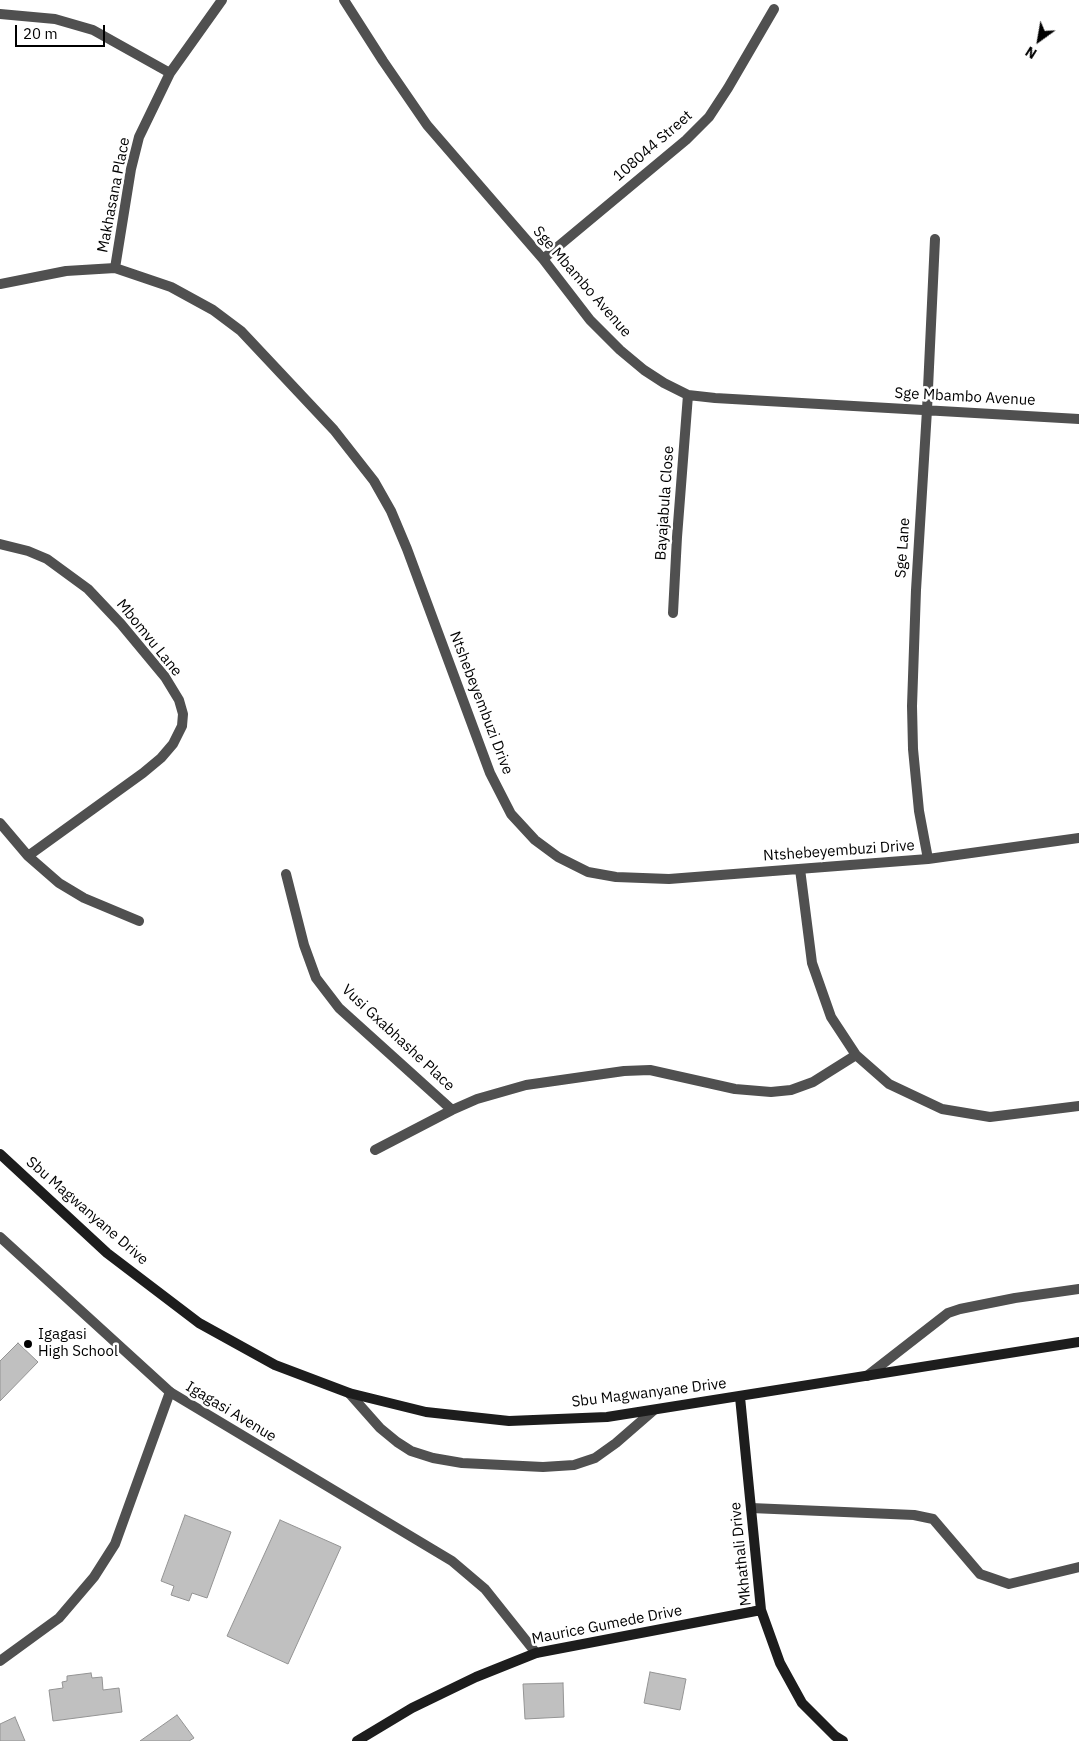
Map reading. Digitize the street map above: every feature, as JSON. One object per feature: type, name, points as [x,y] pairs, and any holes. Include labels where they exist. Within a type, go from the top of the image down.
[{"type":"main road","name":"Sbu Magwanyane Drive","points":[[0,1154],[107,1253],[199,1323],[275,1365],[349,1393],[426,1412],[509,1421],[607,1417],[1079,1342]]},
{"type":"main road","name":"Mkhathali Drive","points":[[740,1397],[761,1610],[780,1663],[802,1704],[835,1736],[843,1741]]},
{"type":"main road","name":"Maurice Gumede Drive","points":[[357,1741],[412,1708],[476,1677],[536,1653],[761,1610]]},
{"type":"street","name":"Makhasana Place","points":[[115,268],[131,169],[139,137],[170,74],[222,0]]},
{"type":"street","name":"Sge Mbambo Avenue","points":[[344,0],[427,125],[543,260],[590,320],[620,350],[644,370],[688,395],[1079,419]]},
{"type":"street","name":"108044 Street","points":[[543,260],[686,140],[709,117],[774,9]]},
{"type":"street","points":[[0,14],[55,19],[93,30],[170,74]]},
{"type":"street","name":"Sge Lane","points":[[928,859],[912,749],[912,706],[916,590],[935,239]]},
{"type":"street","name":"Ntshebeyembuzi Drive","points":[[0,284],[66,271],[115,268],[171,286],[212,310],[241,331],[334,430],[374,481],[391,511],[407,548],[490,773],[511,814],[535,840],[558,857],[588,872],[616,876],[669,879],[928,859],[1079,838]]},
{"type":"street","name":"Bayajabula Close","points":[[674,613],[677,537],[688,395]]},
{"type":"street","name":"Mbomvu Lane","points":[[0,544],[28,551],[47,559],[88,589],[164,677],[179,700],[183,714],[182,726],[173,744],[161,758],[28,856]]},
{"type":"street","points":[[0,823],[28,856],[59,883],[84,898],[139,921]]},
{"type":"street","points":[[800,869],[812,963],[831,1017],[856,1056],[889,1084],[942,1109],[990,1117],[1079,1106]]},
{"type":"street","name":"Vusi Gxabhashe Place","points":[[286,874],[304,945],[316,978],[340,1008],[452,1110]]},
{"type":"street","name":"Vusi Gxabhashe Place","points":[[375,1150],[477,1099],[526,1085],[624,1071],[650,1070],[735,1090],[771,1092],[791,1090],[813,1082],[856,1056]]},
{"type":"street","points":[[0,1237],[170,1392]]},
{"type":"street","points":[[867,1376],[948,1313],[1015,1298],[1079,1289]]},
{"type":"street","name":"Igagasi Avenue","points":[[0,1661],[59,1618],[94,1577],[115,1544],[170,1392],[452,1561],[485,1589],[536,1653]]},
{"type":"street","points":[[349,1393],[380,1428],[396,1442],[433,1458],[480,1464],[543,1467],[574,1465],[594,1458],[616,1443],[654,1410]]},
{"type":"street","points":[[751,1508],[914,1515],[933,1518],[980,1574],[1009,1584],[1079,1567]]},
{"type":"building","points":[[18,1343],[38,1362],[0,1401],[0,1361]]},
{"type":"building","points":[[185,1515],[231,1532],[207,1598],[192,1593],[189,1601],[171,1595],[174,1586],[161,1581]]},
{"type":"building","points":[[280,1520],[341,1547],[288,1664],[227,1636]]},
{"type":"building","points":[[650,1672],[686,1679],[680,1710],[644,1703]]},
{"type":"building","points":[[91,1673],[92,1678],[102,1677],[103,1690],[119,1688],[122,1712],[53,1721],[49,1690],[63,1688],[62,1682],[67,1681],[67,1676]]},
{"type":"building","points":[[563,1683],[564,1717],[525,1719],[523,1684]]},
{"type":"building","points":[[177,1715],[194,1738],[189,1741],[140,1741]]},
{"type":"building","points":[[15,1717],[25,1741],[0,1741],[0,1724]]},
{"type":"place","name":"Igagasi High School","points":[[28,1344]]}]
